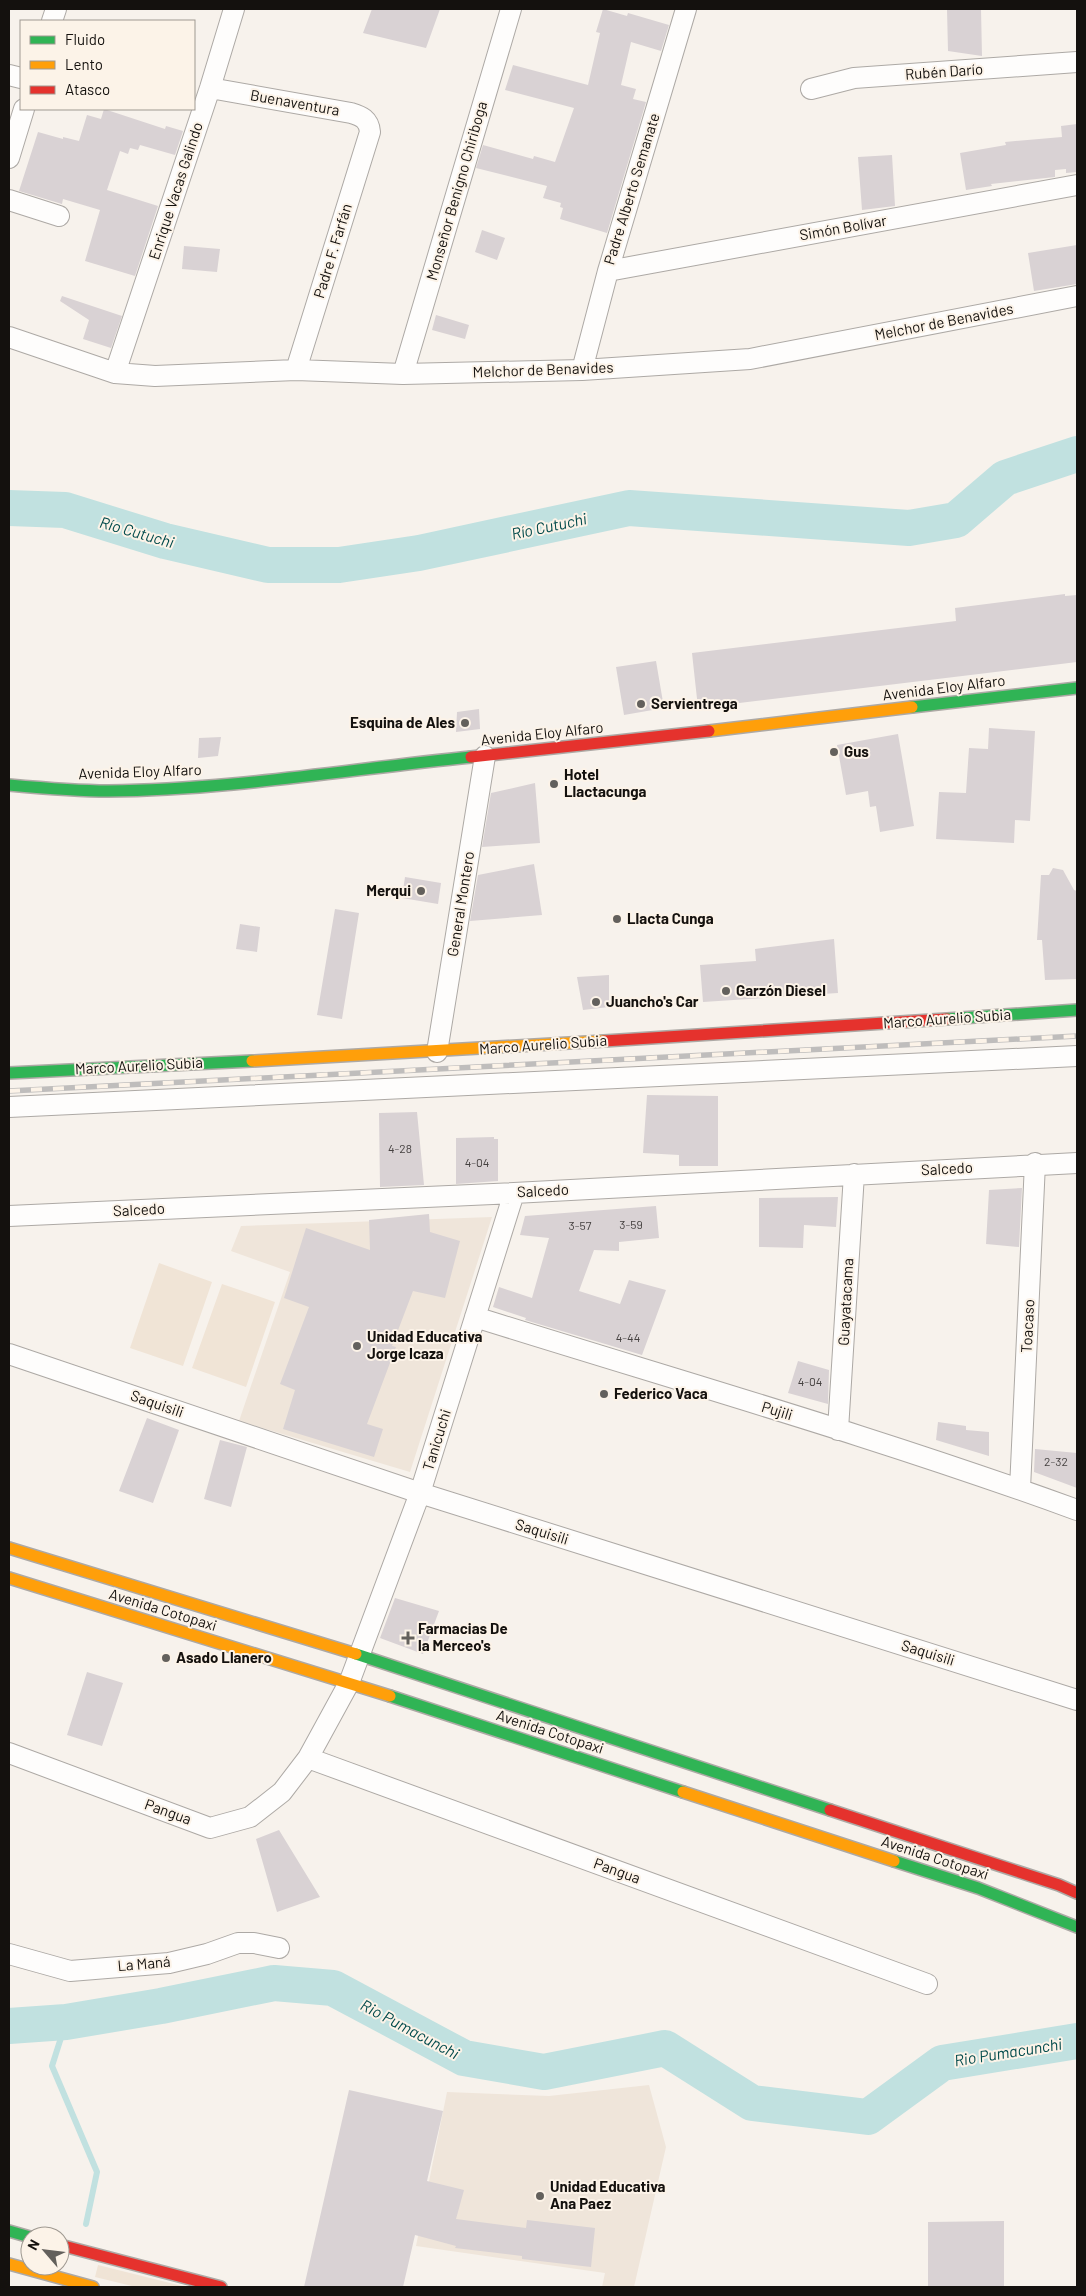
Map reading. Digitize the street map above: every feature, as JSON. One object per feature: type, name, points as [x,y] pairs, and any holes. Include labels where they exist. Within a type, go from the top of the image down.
[{"type":"main road","name":"Avenida Eloy Alfaro","points":[[9,785],[75,790],[158,790],[485,756],[1077,688]]},
{"type":"main road","name":"Marco Aurelio Subia","points":[[9,1073],[437,1052],[1077,1010]]},
{"type":"main road","name":"Avenida Cotopaxi","points":[[9,1548],[28,1569],[350,1683],[978,1888],[1077,1927]]},
{"type":"main road","name":"Avenida Cotopaxi","points":[[9,1578],[28,1569],[359,1655],[1071,1888]]},
{"type":"main road","points":[[70,2248],[221,2287]]},
{"type":"main road","points":[[66,2276],[93,2287]]},
{"type":"street","name":"Enrique Vacas Galindo","points":[[115,373],[210,88],[233,9]]},
{"type":"street","name":"Monseñor Benigno Chiriboga","points":[[403,374],[511,9]]},
{"type":"street","name":"Padre Alberto Semanate","points":[[582,370],[608,271],[686,9]]},
{"type":"street","name":"Rubén Darío","points":[[811,89],[854,78],[1077,62]]},
{"type":"street","name":"Buenaventura","points":[[210,88],[351,113],[366,120],[370,126],[370,132]]},
{"type":"street","points":[[9,158],[24,110]]},
{"type":"street","name":"Padre F. Farfán","points":[[296,370],[370,132]]},
{"type":"street","name":"Simón Bolívar","points":[[608,271],[1077,185]]},
{"type":"street","points":[[9,200],[59,216]]},
{"type":"street","name":"Melchor de Benavides","points":[[9,336],[115,373],[155,376],[296,370],[403,374],[582,370],[750,358],[1077,296]]},
{"type":"street","name":"General Montero","points":[[437,1052],[485,756]]},
{"type":"street","points":[[9,1106],[1077,1056]]},
{"type":"street","name":"Salcedo","points":[[9,1216],[514,1193],[1077,1162]]},
{"type":"street","name":"Toacaso","points":[[1020,1489],[1035,1163]]},
{"type":"street","name":"Guayatacama","points":[[838,1430],[854,1174]]},
{"type":"street","name":"Tanicuchi","points":[[350,1683],[420,1493],[514,1193]]},
{"type":"street","name":"Pujili","points":[[475,1317],[838,1430],[1020,1489],[1077,1510]]},
{"type":"street","name":"Saquisili","points":[[9,1354],[420,1493],[1077,1700]]},
{"type":"street","name":"Pangua","points":[[9,1754],[210,1828],[250,1817],[282,1792],[308,1758],[350,1683]]},
{"type":"street","name":"Pangua","points":[[308,1758],[927,1984]]},
{"type":"street","name":"La Maná","points":[[9,1954],[70,1970],[168,1963],[208,1954],[238,1943],[254,1943],[279,1948]]},
{"type":"shaded area","name":"Unidad Educativa Jorge Icaza","points":[[492,1217],[410,1472],[239,1421],[290,1272],[231,1251],[241,1226]]},
{"type":"shaded area","points":[[159,1263],[212,1282],[183,1366],[130,1348]]},
{"type":"shaded area","points":[[222,1284],[275,1302],[246,1387],[192,1368]]},
{"type":"shaded area","name":"Unidad Educativa Ana Paez","points":[[649,2085],[666,2147],[634,2287],[602,2287],[605,2273],[416,2246],[447,2092],[549,2096]]},
{"type":"shaded area","points":[[98,2265],[186,2287],[136,2287],[95,2277]]},
{"type":"building","points":[[372,9],[440,9],[426,48],[363,33]]},
{"type":"building","points":[[603,9],[627,16],[628,13],[669,25],[661,51],[631,42],[621,85],[636,89],[633,99],[646,102],[607,233],[560,219],[563,208],[560,207],[561,203],[543,198],[547,186],[476,168],[483,145],[533,159],[534,156],[555,162],[574,108],[505,90],[513,65],[588,85],[600,33],[596,32]]},
{"type":"building","points":[[947,9],[981,9],[982,56],[948,51]]},
{"type":"building","points":[[104,110],[107,110],[165,129],[166,126],[183,131],[175,155],[140,145],[138,150],[130,148],[128,154],[120,151],[107,190],[158,206],[135,276],[85,261],[100,210],[63,199],[62,204],[19,191],[38,132],[79,141],[87,115],[101,119]]},
{"type":"building","points":[[1077,124],[1077,172],[1066,173],[1066,169],[1055,170],[1055,177],[991,184],[992,186],[966,190],[960,153],[1006,145],[1005,142],[1062,137],[1061,126]]},
{"type":"building","points":[[892,155],[895,206],[862,210],[858,157]]},
{"type":"building","points":[[482,230],[505,238],[497,260],[475,252]]},
{"type":"building","points":[[1077,245],[1077,284],[1034,291],[1028,253]]},
{"type":"building","points":[[184,246],[220,249],[217,272],[182,269]]},
{"type":"building","points":[[62,296],[122,316],[111,348],[83,339],[89,320],[60,301]]},
{"type":"building","points":[[436,315],[469,325],[465,339],[432,330]]},
{"type":"building","points":[[1065,594],[1065,596],[1077,595],[1077,662],[698,708],[692,653],[956,621],[955,608]]},
{"type":"building","points":[[656,661],[664,708],[624,715],[616,667]]},
{"type":"building","points":[[479,709],[480,729],[456,732],[457,712]]},
{"type":"building","points":[[989,728],[1035,731],[1030,821],[1015,820],[1014,843],[936,839],[939,792],[966,793],[969,748],[988,749]]},
{"type":"building","points":[[898,734],[914,826],[880,832],[876,806],[870,807],[868,791],[846,795],[837,745]]},
{"type":"building","points":[[221,737],[218,756],[198,758],[199,738]]},
{"type":"building","points":[[535,783],[540,843],[482,847],[491,793]]},
{"type":"building","points":[[534,864],[542,915],[470,921],[478,875]]},
{"type":"building","points":[[1053,868],[1063,870],[1074,890],[1077,891],[1077,979],[1045,980],[1042,940],[1037,940],[1041,875],[1049,875]]},
{"type":"building","name":"Merqui","points":[[405,877],[441,883],[438,904],[402,898]]},
{"type":"building","points":[[335,909],[359,913],[342,1019],[317,1015]]},
{"type":"building","points":[[240,924],[260,927],[257,952],[236,949]]},
{"type":"building","points":[[834,939],[838,993],[703,1002],[700,965],[756,961],[755,949]]},
{"type":"building","points":[[609,975],[609,1007],[583,1010],[577,977]]},
{"type":"building","points":[[647,1095],[718,1096],[718,1166],[679,1166],[679,1155],[643,1153]]},
{"type":"building","points":[[417,1112],[424,1185],[380,1187],[379,1113]]},
{"type":"building","points":[[494,1137],[494,1139],[498,1139],[498,1181],[456,1184],[456,1138]]},
{"type":"building","points":[[1022,1188],[1019,1247],[986,1244],[989,1190]]},
{"type":"building","points":[[838,1197],[836,1227],[804,1225],[803,1248],[759,1247],[759,1198]]},
{"type":"building","points":[[656,1206],[659,1238],[619,1242],[619,1251],[594,1250],[579,1291],[620,1304],[629,1280],[666,1290],[642,1355],[525,1320],[526,1318],[493,1307],[499,1287],[532,1298],[549,1238],[520,1235],[525,1216]]},
{"type":"building","points":[[429,1214],[430,1232],[460,1241],[445,1298],[413,1291],[392,1346],[396,1347],[367,1424],[383,1429],[374,1457],[283,1429],[295,1390],[280,1384],[309,1307],[284,1298],[306,1228],[370,1250],[369,1220]]},
{"type":"building","points":[[798,1361],[829,1370],[828,1404],[788,1393]]},
{"type":"building","points":[[147,1418],[179,1430],[153,1503],[119,1491]]},
{"type":"building","points":[[938,1422],[966,1426],[966,1430],[989,1432],[989,1456],[936,1440]]},
{"type":"building","points":[[220,1440],[247,1447],[231,1507],[204,1499]]},
{"type":"building","points":[[1035,1449],[1077,1453],[1077,1488],[1034,1472]]},
{"type":"building","points":[[395,1598],[439,1611],[423,1654],[380,1638]]},
{"type":"building","points":[[87,1672],[123,1683],[102,1746],[67,1735]]},
{"type":"building","points":[[279,1830],[320,1897],[277,1912],[256,1839]]},
{"type":"building","points":[[349,2090],[443,2111],[427,2181],[464,2190],[456,2219],[526,2228],[527,2220],[595,2228],[591,2267],[522,2259],[522,2256],[455,2248],[456,2246],[415,2235],[403,2287],[304,2287]]},
{"type":"building","points":[[1004,2221],[1004,2287],[928,2287],[928,2222]]},
{"type":"waterway","name":"Río Cutuchi","points":[[9,508],[65,510],[165,541],[268,565],[339,565],[419,553],[629,508],[909,528],[956,520],[1005,478],[1077,454]]},
{"type":"waterway","name":"Rio Pumacunchi","points":[[9,2026],[66,2022],[161,2006],[274,1983],[333,1988],[464,2058],[544,2072],[665,2048],[752,2103],[868,2117],[942,2063],[1077,2041]]},
{"type":"waterway","points":[[66,2022],[52,2066],[97,2172],[86,2224]]},
{"type":"railway","points":[[9,1091],[1077,1036]]},
{"type":"traffic: fast","points":[[912,707],[1077,688]]},
{"type":"traffic: fast","points":[[9,785],[108,791],[153,790],[244,783],[471,757]]},
{"type":"traffic: fast","points":[[947,1019],[1077,1010]]},
{"type":"traffic: fast","points":[[9,1073],[252,1061]]},
{"type":"traffic: fast","points":[[356,1654],[830,1810]]},
{"type":"traffic: fast","points":[[390,1696],[683,1792]]},
{"type":"traffic: fast","points":[[894,1861],[978,1888],[1077,1927]]},
{"type":"traffic: fast","points":[[9,2231],[20,2234]]},
{"type":"traffic: slow","points":[[709,731],[912,707]]},
{"type":"traffic: slow","points":[[252,1061],[604,1041]]},
{"type":"traffic: slow","points":[[9,1548],[356,1654]]},
{"type":"traffic: slow","points":[[9,1578],[390,1696]]},
{"type":"traffic: slow","points":[[683,1792],[894,1861]]},
{"type":"traffic: slow","points":[[9,2264],[93,2287]]},
{"type":"traffic: jam","points":[[471,757],[709,731]]},
{"type":"traffic: jam","points":[[604,1041],[947,1019]]},
{"type":"traffic: jam","points":[[830,1810],[1059,1885],[1077,1893]]},
{"type":"traffic: jam","points":[[70,2248],[221,2287]]},
{"type":"place","name":"Servientrega","points":[[641,704]]},
{"type":"place","name":"Esquina de Ales","points":[[465,723]]},
{"type":"place","name":"Gus","points":[[834,752]]},
{"type":"place","name":"Hotel Llactacunga","points":[[554,784]]},
{"type":"place","name":"Merqui","points":[[421,891]]},
{"type":"place","name":"Llacta Cunga","points":[[617,919]]},
{"type":"place","name":"Garzón Diesel","points":[[726,991]]},
{"type":"place","name":"Juancho's Car","points":[[596,1002]]},
{"type":"place","name":"Unidad Educativa Jorge Icaza","points":[[357,1346]]},
{"type":"place","name":"Federico Vaca","points":[[604,1394]]},
{"type":"place","name":"Farmacias De la Merceo's","points":[[408,1638]]},
{"type":"place","name":"Asado Llanero","points":[[166,1658]]},
{"type":"place","name":"Unidad Educativa Ana Paez","points":[[540,2196]]}]
